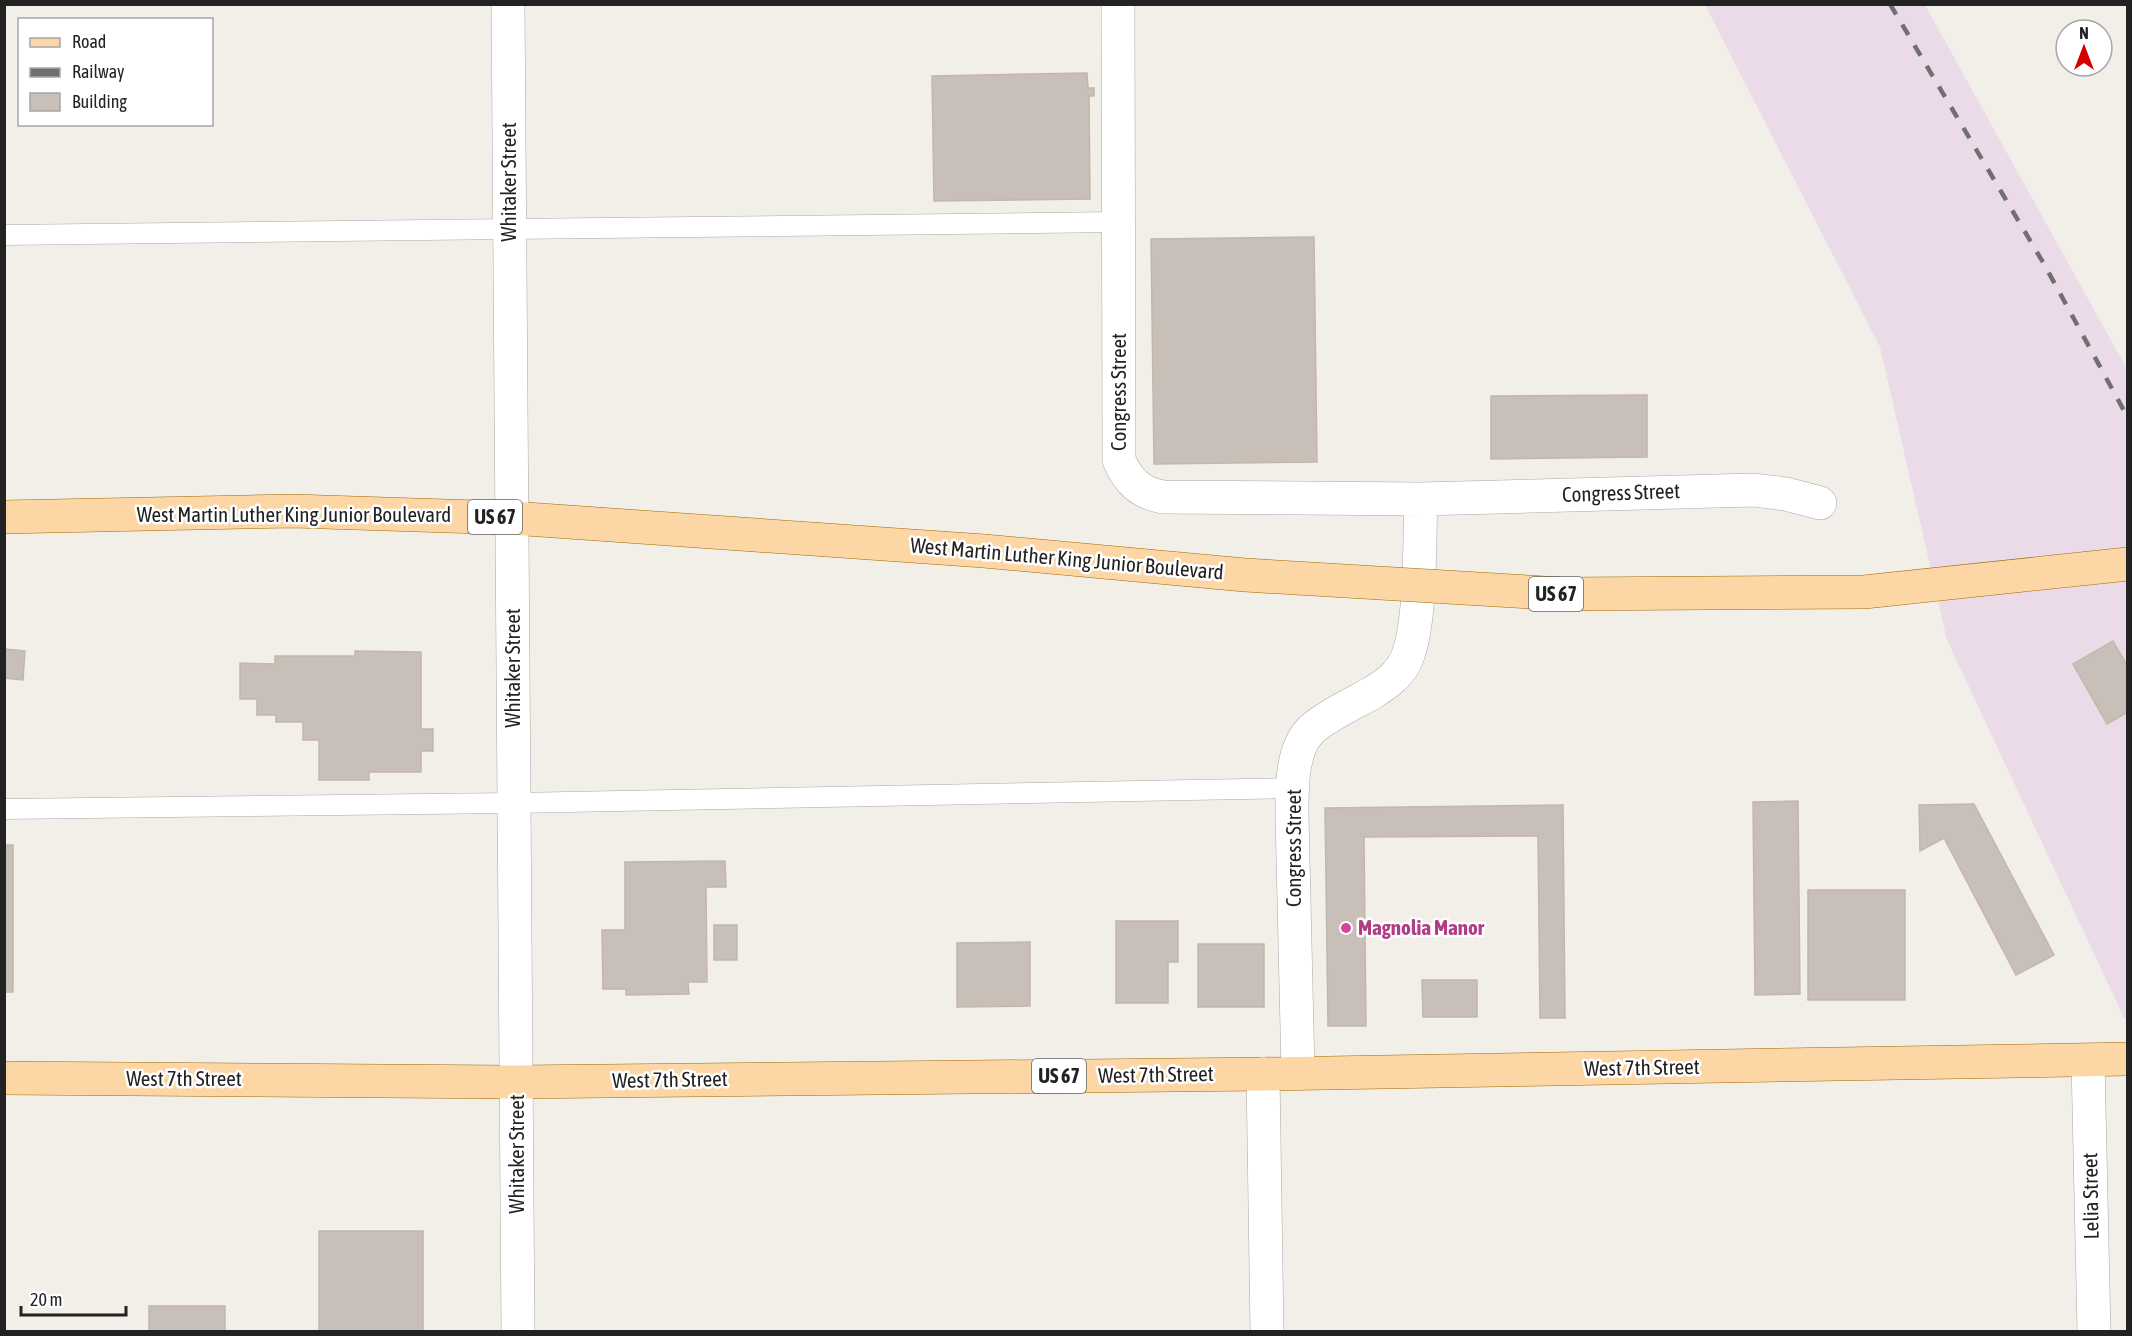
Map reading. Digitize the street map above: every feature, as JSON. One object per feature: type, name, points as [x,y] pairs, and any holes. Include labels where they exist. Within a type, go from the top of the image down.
[{"type":"main road","name":"West Martin Luther King Junior Boulevard","points":[[4,517],[293,511],[512,518],[984,551],[1245,575],[1563,594],[1864,592],[2127,564]]},
{"type":"main road","name":"West 7th Street","points":[[4,1078],[516,1082],[1263,1074],[2127,1059]]},
{"type":"street","name":"Whitaker Street","points":[[508,4],[518,1332]]},
{"type":"street","name":"Congress Street","points":[[1118,4],[1119,460],[1125,475],[1136,486],[1150,495],[1163,498],[1420,499],[1754,490],[1786,494],[1820,503]]},
{"type":"street","name":"Congress Street","points":[[1298,1072],[1292,788],[1299,753],[1310,731],[1394,678],[1405,663],[1412,645],[1415,621],[1420,499]]},
{"type":"street","name":"Lelia Street","points":[[2088,1061],[2094,1332]]},
{"type":"street","points":[[1263,1074],[1267,1332]]},
{"type":"lane","points":[[4,235],[510,231],[1119,222]]},
{"type":"lane","points":[[4,809],[514,803],[1292,788]]},
{"type":"shaded area","points":[[1705,5],[1925,5],[2127,369],[2127,1018],[2124,1018],[1947,640],[1880,347]]},
{"type":"building","points":[[1087,73],[1088,88],[1094,88],[1094,96],[1089,96],[1090,199],[934,201],[932,76]]},
{"type":"building","points":[[1314,237],[1317,462],[1154,464],[1151,239]]},
{"type":"building","points":[[1647,395],[1647,457],[1491,459],[1491,396]]},
{"type":"building","points":[[2113,641],[2128,667],[2128,712],[2107,724],[2073,664]]},
{"type":"building","points":[[4,649],[25,651],[23,680],[4,678]]},
{"type":"building","points":[[355,651],[421,652],[421,729],[433,729],[433,751],[421,751],[421,772],[369,772],[369,780],[319,780],[319,740],[303,740],[303,722],[276,722],[276,715],[257,715],[257,699],[240,699],[240,663],[275,664],[275,656],[355,656]]},
{"type":"building","points":[[1798,801],[1800,994],[1755,995],[1753,802]]},
{"type":"building","points":[[1974,804],[2054,955],[2016,975],[1944,838],[1920,851],[1919,805]]},
{"type":"building","name":"Magnolia Manor","points":[[1563,805],[1565,1018],[1540,1018],[1538,836],[1364,837],[1366,1026],[1328,1026],[1325,808]]},
{"type":"building","points":[[4,845],[13,845],[13,992],[4,992]]},
{"type":"building","points":[[725,861],[726,887],[706,887],[707,982],[688,982],[689,994],[626,995],[626,989],[603,989],[602,930],[625,930],[625,862]]},
{"type":"building","points":[[1808,890],[1905,890],[1905,1000],[1808,1000]]},
{"type":"building","points":[[1116,921],[1178,921],[1178,962],[1168,962],[1168,1003],[1116,1003]]},
{"type":"building","points":[[714,925],[737,925],[737,960],[714,960]]},
{"type":"building","points":[[1030,942],[1030,1006],[957,1007],[957,943]]},
{"type":"building","points":[[1198,944],[1264,944],[1264,1007],[1198,1007]]},
{"type":"building","points":[[1422,980],[1477,980],[1477,1017],[1423,1017]]},
{"type":"building","points":[[319,1231],[423,1231],[423,1332],[319,1332]]},
{"type":"building","points":[[149,1306],[225,1306],[225,1332],[149,1332]]},
{"type":"railway","points":[[1890,4],[2044,264],[2128,418]]},
{"type":"place","name":"Magnolia Manor","points":[[1346,928]]}]
